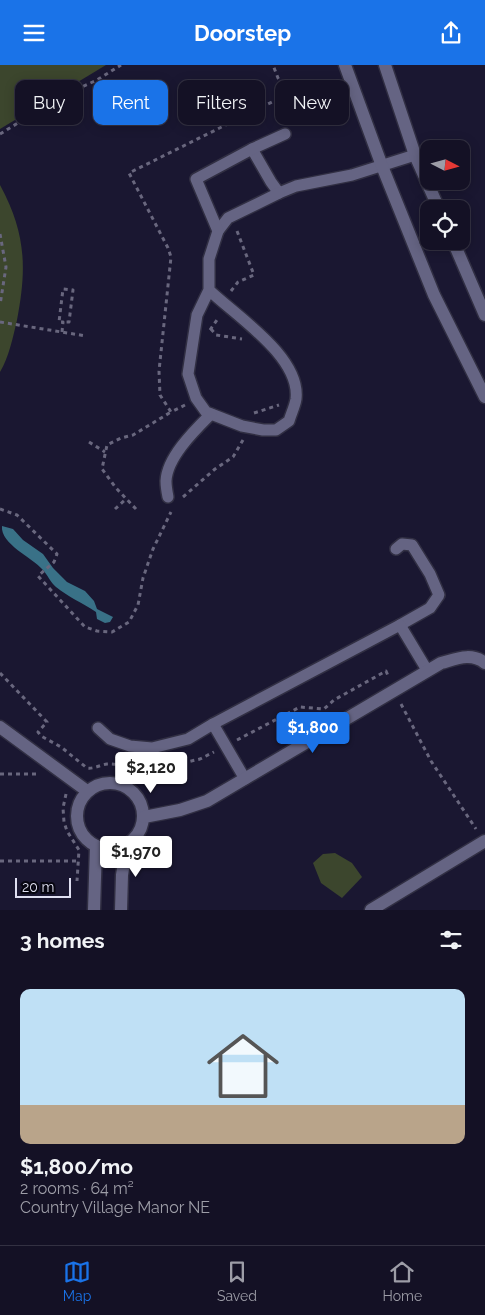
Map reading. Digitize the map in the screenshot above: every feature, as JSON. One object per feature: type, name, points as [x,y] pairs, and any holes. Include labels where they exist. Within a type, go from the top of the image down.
[{"type":"street","points":[[345,65],[382,166],[434,295],[485,397]]},
{"type":"street","points":[[385,65],[415,155],[434,200]]},
{"type":"street","points":[[457,250],[485,315]]},
{"type":"street","points":[[144,817],[180,810],[207,801],[441,663],[464,656],[474,657],[485,663]]},
{"type":"street","points":[[2,730],[87,791]]},
{"type":"street","points":[[107,782],[118,783],[129,788],[137,796],[142,806],[144,817],[138,833],[127,845],[117,849],[106,849],[96,846],[80,832],[77,810],[80,800],[87,791],[96,785],[107,782]]},
{"type":"street","points":[[370,910],[485,841]]},
{"type":"street","points":[[121,910],[122,875],[127,845]]},
{"type":"street","points":[[94,910],[96,846]]},
{"type":"lane","points":[[218,231],[196,179],[284,134]]},
{"type":"lane","points":[[252,149],[279,193]]},
{"type":"lane","points":[[209,290],[273,347],[293,376],[296,398],[289,421],[276,429],[262,430],[247,427],[206,412],[196,398],[188,374],[197,315],[209,290],[209,259],[218,231],[228,218],[296,185],[352,175],[415,155]]},
{"type":"lane","points":[[172,500],[166,480],[172,462],[186,438],[211,414]]},
{"type":"lane","points":[[98,728],[110,739],[130,746],[152,748],[188,739],[430,608],[439,595],[430,574],[412,545],[402,544],[396,549]]},
{"type":"lane","points":[[400,625],[427,670]]},
{"type":"lane","points":[[213,724],[245,779]]},
{"type":"path","points":[[0,134],[121,65]]},
{"type":"path","points":[[0,234],[6,267],[0,305]]},
{"type":"path","points":[[63,289],[73,290],[69,322],[63,322],[59,322],[63,289]]},
{"type":"path","points":[[0,322],[86,336]]},
{"type":"path","points":[[62,332],[63,322]]},
{"type":"path","points":[[211,329],[216,335],[240,338],[248,342]]},
{"type":"path","points":[[183,498],[215,469],[233,457],[242,445],[250,415],[285,402]]},
{"type":"path","points":[[136,509],[102,469],[107,445],[121,438],[133,435],[171,412]]},
{"type":"path","points":[[89,441],[105,452]]},
{"type":"path","points":[[115,509],[126,499]]},
{"type":"path","points":[[0,509],[17,515],[57,555],[54,562],[38,576],[85,627],[97,631],[112,632],[129,622],[138,605],[153,549],[172,500]]},
{"type":"path","points":[[0,673],[47,722],[38,732],[41,736],[61,747],[87,768],[108,764],[119,765],[138,773],[147,781],[174,765],[200,759],[300,707],[324,709],[334,699],[386,671],[394,690],[432,761],[485,841]]},
{"type":"path","points":[[0,774],[34,774],[43,776]]},
{"type":"path","points":[[63,791],[66,793],[63,808],[64,822],[67,831],[79,849],[78,890]]},
{"type":"path","points":[[0,861],[96,861]]},
{"type":"green space","points":[[0,65],[106,65],[81,80],[15,80],[15,120],[0,129]]},
{"type":"green space","points":[[0,185],[15,219],[22,251],[23,267],[17,320],[8,353],[0,372]]},
{"type":"green space","points":[[335,853],[352,863],[362,877],[342,898],[321,883],[313,863],[323,854]]},
{"type":"water","points":[[2,526],[13,529],[23,540],[43,554],[53,568],[67,582],[85,591],[94,601],[97,609],[113,617],[110,622],[105,623],[97,619],[96,612],[56,587],[38,565],[11,545],[3,533]]}]
